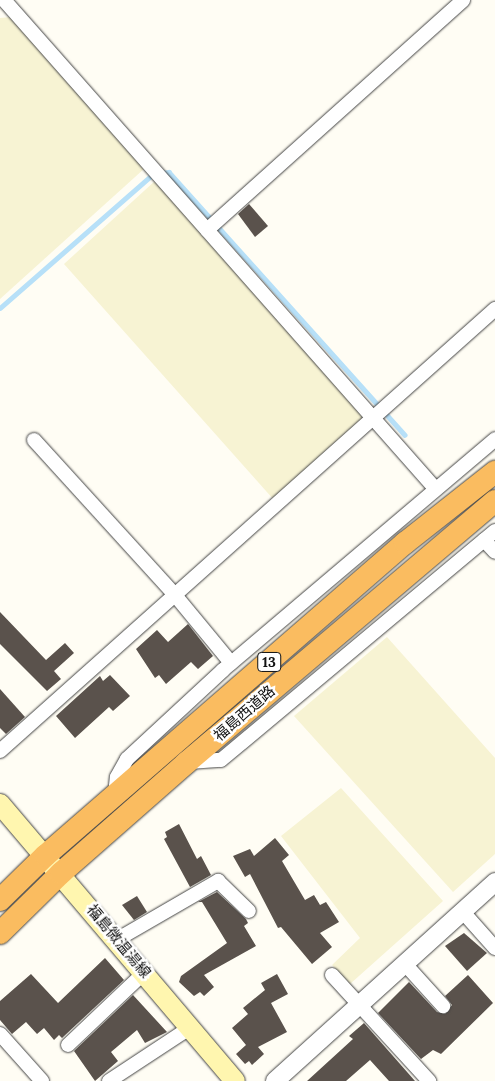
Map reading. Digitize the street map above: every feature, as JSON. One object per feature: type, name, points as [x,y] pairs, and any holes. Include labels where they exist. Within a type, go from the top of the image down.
[{"type":"highway","name":"福島西道路","points":[[0,900],[46,855],[398,550],[495,472]]},
{"type":"highway","name":"福島西道路","points":[[0,933],[61,873],[186,762],[495,501]]},
{"type":"main road","name":"福島微温湯線","points":[[0,804],[118,939],[235,1081]]},
{"type":"street","points":[[207,230],[463,0]]},
{"type":"street","points":[[3,2],[434,487]]},
{"type":"street","points":[[0,751],[495,309]]},
{"type":"street","points":[[115,795],[117,777],[127,759],[231,663],[434,487],[495,439]]},
{"type":"street","points":[[34,440],[176,594],[231,663]]},
{"type":"street","points":[[186,762],[222,760],[489,535],[495,552]]},
{"type":"street","points":[[118,939],[218,880],[250,911]]},
{"type":"street","points":[[275,1081],[495,882]]},
{"type":"street","points":[[463,912],[495,948]]},
{"type":"street","points":[[405,964],[443,1006]]},
{"type":"street","points":[[68,1045],[145,972]]},
{"type":"street","points":[[332,975],[429,1081]]},
{"type":"street","points":[[109,1081],[191,1027]]},
{"type":"street","points":[[0,1034],[42,1081]]},
{"type":"shaded area","points":[[11,17],[145,168],[0,299],[0,18]]},
{"type":"shaded area","points":[[156,180],[362,412],[362,422],[274,500],[64,264]]},
{"type":"shaded area","points":[[387,637],[495,758],[495,854],[453,892],[294,716]]},
{"type":"shaded area","points":[[341,788],[443,901],[350,984],[332,965],[360,938],[281,836]]},
{"type":"building","points":[[249,204],[268,226],[255,237],[238,214]]},
{"type":"building","points":[[0,612],[46,660],[65,643],[74,653],[54,671],[61,679],[47,691],[0,644]]},
{"type":"building","points":[[188,624],[213,656],[198,669],[191,662],[166,684],[159,675],[155,678],[136,649],[157,630],[168,642]]},
{"type":"building","points":[[110,675],[130,696],[113,711],[109,707],[75,738],[56,716],[100,676],[103,681]]},
{"type":"building","points":[[0,689],[25,717],[6,734],[0,728]]},
{"type":"building","points":[[179,824],[197,859],[201,856],[211,875],[190,887],[164,839],[167,837],[165,832]]},
{"type":"building","points":[[275,838],[289,855],[282,861],[305,900],[314,895],[320,905],[326,902],[339,922],[320,933],[332,947],[312,964],[281,927],[278,928],[250,874],[245,877],[233,856],[250,849],[254,856]]},
{"type":"building","points":[[217,892],[246,919],[248,923],[244,926],[256,946],[204,975],[214,987],[204,996],[200,992],[194,996],[179,982],[181,976],[227,943],[202,902],[198,902]]},
{"type":"building","points":[[137,896],[147,912],[134,920],[122,905]]},
{"type":"building","points":[[464,933],[487,953],[467,971],[445,946]]},
{"type":"building","points":[[105,958],[124,980],[62,1038],[59,1035],[54,1040],[44,1028],[37,1034],[26,1022],[12,1034],[0,1020],[0,1001],[31,974],[58,1003]]},
{"type":"building","points":[[277,974],[288,994],[271,1003],[287,1032],[258,1047],[264,1054],[252,1065],[249,1061],[245,1064],[236,1054],[246,1045],[232,1028],[248,1014],[243,1008],[265,990],[261,983]]},
{"type":"building","points":[[468,975],[493,1003],[441,1054],[433,1050],[421,1059],[378,1013],[409,982],[437,1012],[445,1014],[452,1005],[445,996]]},
{"type":"building","points":[[133,995],[167,1032],[145,1043],[137,1030],[111,1052],[118,1061],[95,1081],[74,1051]]},
{"type":"building","points":[[364,1023],[415,1081],[389,1081],[370,1060],[346,1081],[307,1081],[353,1039],[349,1036]]},
{"type":"waterway","points":[[161,173],[169,172],[405,435]]},
{"type":"waterway","points":[[0,308],[153,174]]}]
